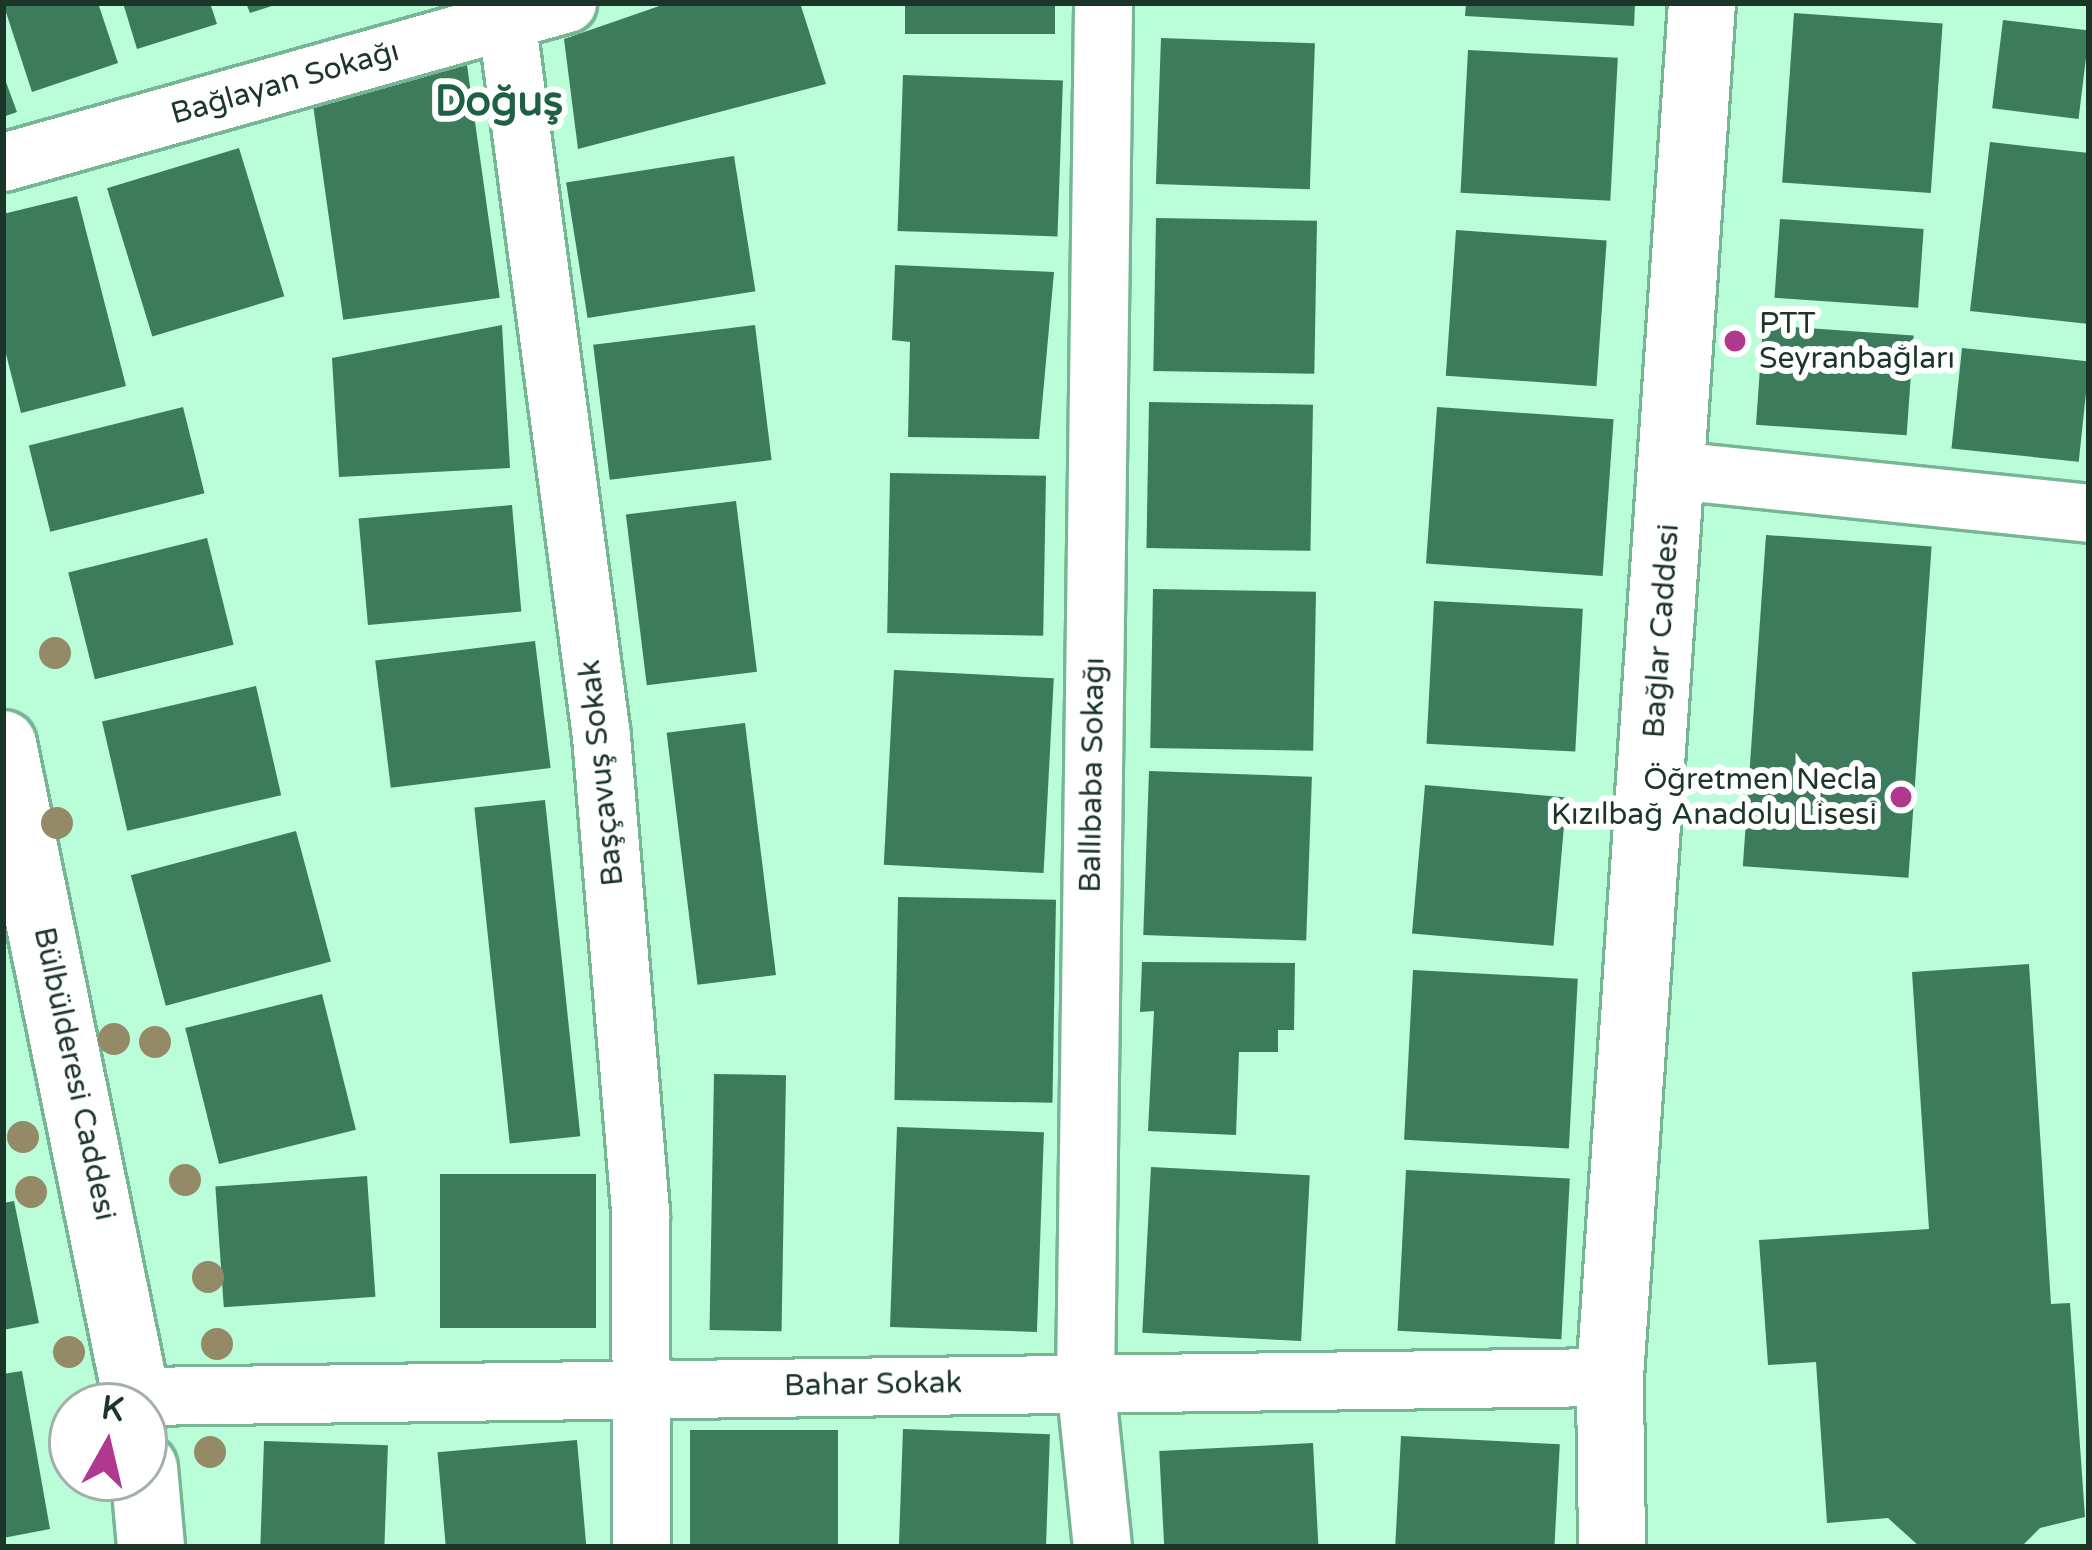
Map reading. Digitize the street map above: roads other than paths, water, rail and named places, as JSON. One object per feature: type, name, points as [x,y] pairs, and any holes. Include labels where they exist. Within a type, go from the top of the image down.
[{"type":"main road","name":"Bağlar Caddesi","points":[[1612,1547],[1610,1377],[1702,3]]},
{"type":"main road","name":"Bülbülderesi Caddesi","points":[[3,744],[134,1382]]},
{"type":"main road","points":[[147,1502],[152,1547]]},
{"type":"street","name":"Bağlayan Sokağı","points":[[3,162],[507,12],[567,3]]},
{"type":"street","name":"Ballıbaba Sokağı","points":[[1102,1547],[1085,1382],[1103,3]]},
{"type":"street","name":"Başçavuş Sokak","points":[[507,12],[601,736],[643,1389],[641,1547]]},
{"type":"street","points":[[1674,470],[2089,513]]},
{"type":"street","name":"Bahar Sokak","points":[[168,1400],[643,1389],[1610,1377]]},
{"type":"place","name":"PTT Seyranbağları","points":[[1735,341]]},
{"type":"place","name":"Öğretmen Necla Kızılbağ Anadolu Lisesi","points":[[1901,797]]},
{"type":"district","name":"Doğuş","points":[[499,102]]}]
